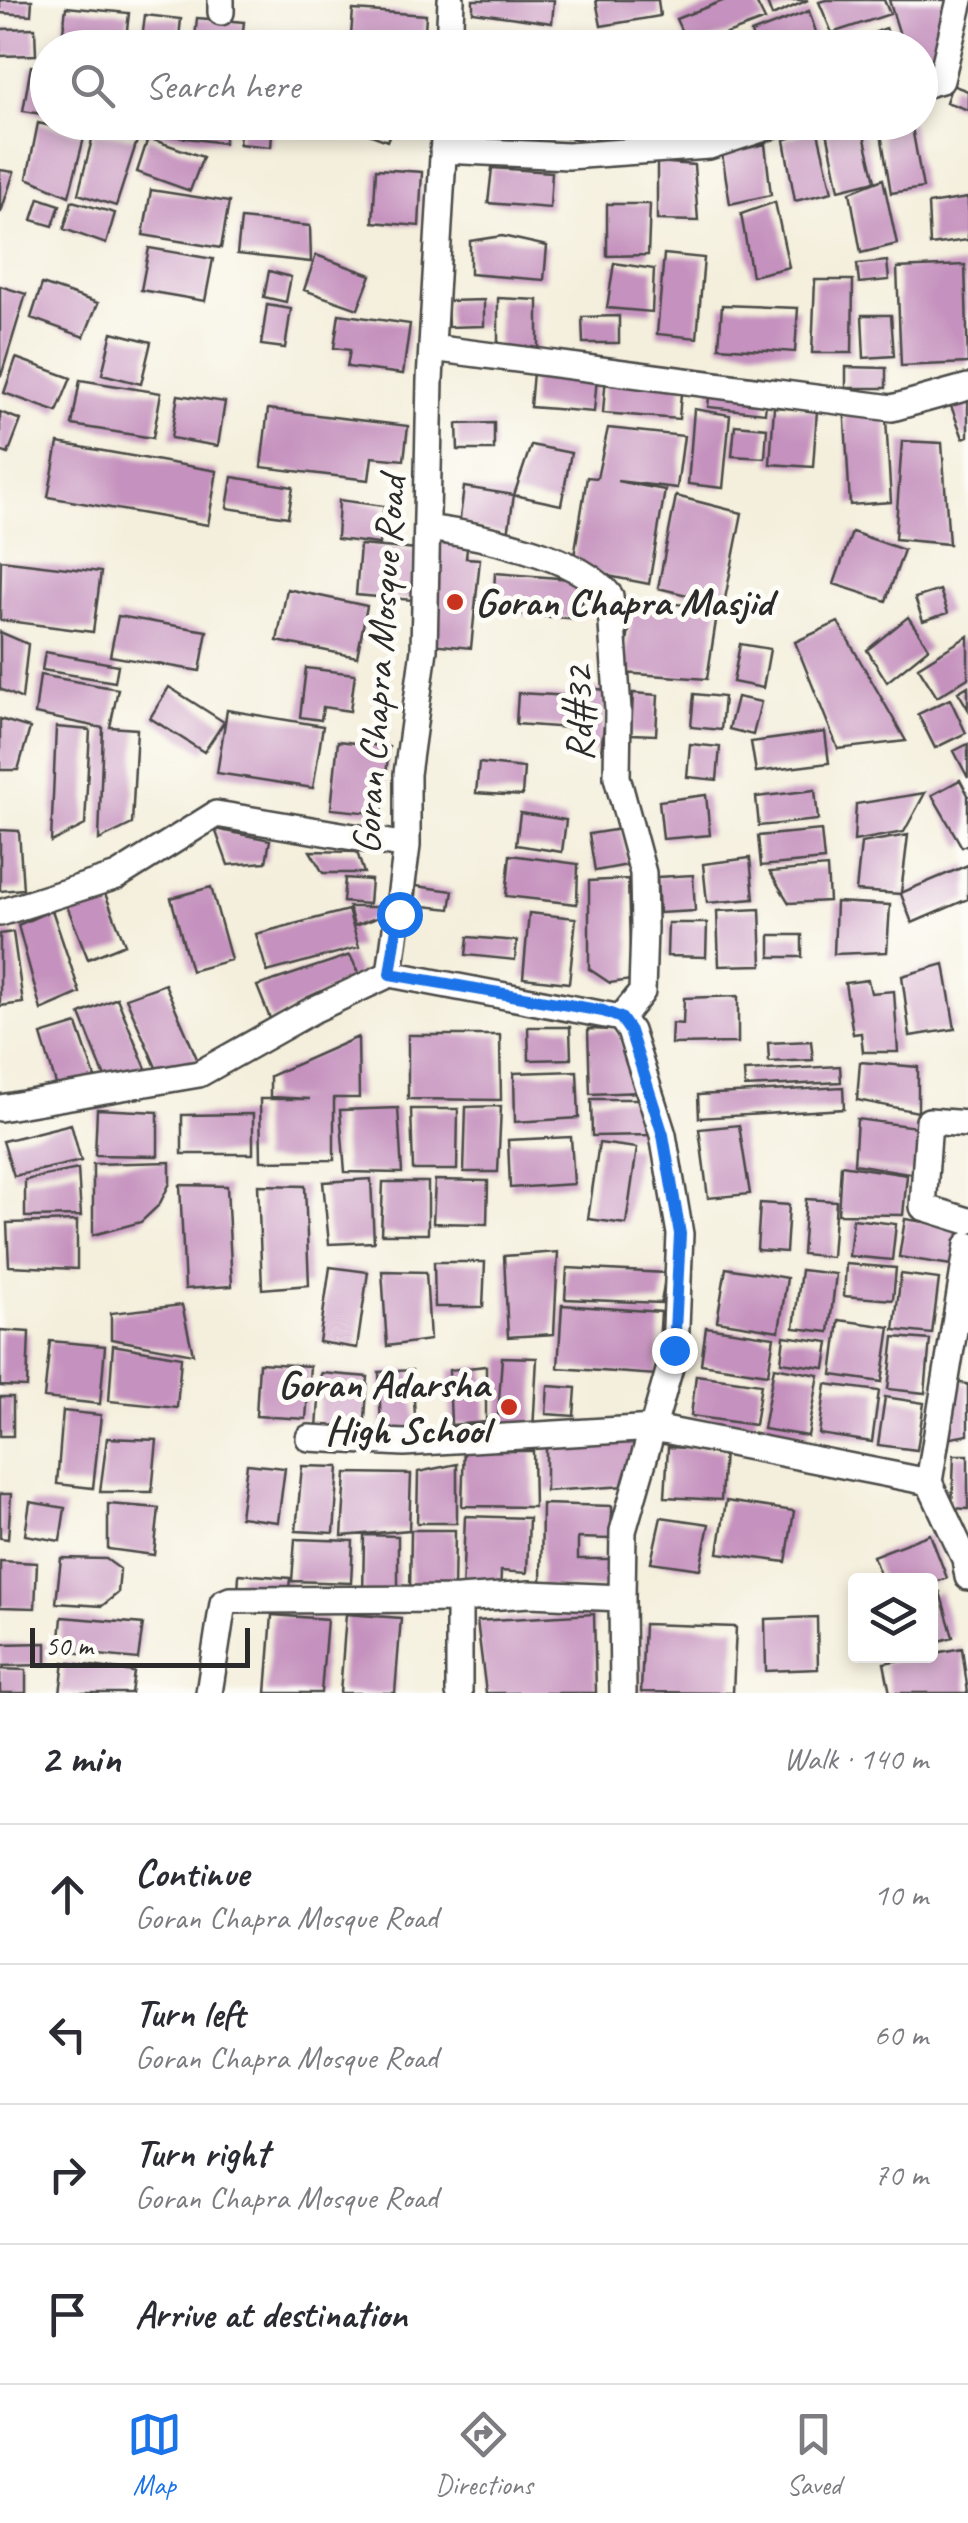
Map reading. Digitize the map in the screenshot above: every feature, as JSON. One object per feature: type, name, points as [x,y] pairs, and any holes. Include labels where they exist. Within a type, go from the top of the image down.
[{"type":"street","points":[[450,30],[452,0]]},
{"type":"street","points":[[938,81],[960,0]]},
{"type":"street","name":"Goran Chapra Mosque Road","points":[[390,974],[407,846],[406,774],[424,650],[432,348],[444,140]]},
{"type":"street","points":[[443,150],[568,156],[709,146],[728,140]]},
{"type":"street","points":[[432,348],[892,408],[968,387]]},
{"type":"street","name":"Rd#32","points":[[428,528],[516,545],[594,582],[610,596],[618,710],[616,778],[642,873],[644,928],[642,992],[621,1018]]},
{"type":"street","points":[[0,913],[118,876],[216,814],[407,846]]},
{"type":"street","points":[[0,1108],[198,1074],[313,1010],[390,974],[621,1018],[630,1031],[663,1135],[680,1234],[674,1350],[623,1531],[623,1693]]},
{"type":"street","points":[[968,1124],[929,1121],[922,1207],[968,1222]]},
{"type":"street","points":[[968,1245],[929,1482],[965,1559],[968,1577]]},
{"type":"street","points":[[309,1438],[404,1443],[654,1428],[929,1482]]},
{"type":"street","points":[[208,1693],[223,1604],[230,1600],[459,1599],[530,1594],[622,1598]]},
{"type":"street","points":[[459,1599],[459,1693]]},
{"type":"building","points":[[0,0],[32,0],[31,15],[0,13]]},
{"type":"building","points":[[473,0],[554,0],[552,23],[473,12]]},
{"type":"building","points":[[596,0],[658,0],[660,16],[601,26]]},
{"type":"building","points":[[725,0],[755,0],[765,20],[738,30],[681,30],[676,19]]},
{"type":"building","points":[[766,0],[808,0],[772,16]]},
{"type":"building","points":[[884,0],[890,14],[831,30],[819,2]]},
{"type":"building","points":[[889,0],[950,0],[941,55],[938,56],[938,30],[898,30]]},
{"type":"building","points":[[66,7],[129,13],[127,30],[63,30]]},
{"type":"building","points":[[353,10],[426,15],[425,30],[351,30]]},
{"type":"building","points":[[809,11],[815,30],[759,30]]},
{"type":"building","points":[[145,15],[181,19],[180,30],[143,30]]},
{"type":"building","points":[[197,18],[244,22],[243,30],[196,30]]},
{"type":"building","points":[[35,28],[30,30],[30,55],[0,56],[0,29]]},
{"type":"building","points":[[30,72],[30,112],[23,111]]},
{"type":"building","points":[[952,85],[968,91],[968,110],[946,102]]},
{"type":"building","points":[[35,140],[83,140],[69,196],[27,178]]},
{"type":"building","points":[[92,140],[137,140],[116,206],[78,194]]},
{"type":"building","points":[[147,140],[203,157],[190,191],[137,172]]},
{"type":"building","points":[[239,140],[272,140],[271,147],[239,144]]},
{"type":"building","points":[[784,140],[820,140],[832,192],[795,201]]},
{"type":"building","points":[[829,140],[865,140],[875,181],[839,190]]},
{"type":"building","points":[[882,140],[914,140],[923,188],[891,193]]},
{"type":"building","points":[[765,144],[771,195],[730,204],[722,154]]},
{"type":"building","points":[[657,162],[694,165],[698,221],[657,220]]},
{"type":"building","points":[[492,168],[552,172],[550,208],[488,203]]},
{"type":"building","points":[[376,169],[422,172],[419,226],[373,222]]},
{"type":"building","points":[[0,170],[14,172],[1,212],[0,212]]},
{"type":"building","points":[[883,179],[897,244],[861,253],[850,192]]},
{"type":"building","points":[[151,190],[229,202],[221,248],[143,235]]},
{"type":"building","points":[[39,198],[60,205],[53,226],[32,220]]},
{"type":"building","points":[[968,198],[968,240],[930,245],[928,204]]},
{"type":"building","points":[[72,201],[115,213],[106,244],[64,229]]},
{"type":"building","points":[[775,202],[789,267],[752,276],[741,214]]},
{"type":"building","points":[[607,204],[650,204],[648,255],[607,256]]},
{"type":"building","points":[[241,219],[310,226],[311,262],[237,254]]},
{"type":"building","points":[[502,236],[547,246],[544,280],[470,274],[470,241]]},
{"type":"building","points":[[149,248],[213,259],[205,301],[141,290]]},
{"type":"building","points":[[664,254],[704,258],[697,338],[657,334]]},
{"type":"building","points":[[316,255],[371,275],[358,309],[304,290]]},
{"type":"building","points":[[887,261],[889,280],[859,283],[857,264]]},
{"type":"building","points":[[614,263],[654,269],[652,312],[607,308]]},
{"type":"building","points":[[965,265],[968,363],[901,366],[897,268]]},
{"type":"building","points":[[269,271],[291,277],[286,302],[264,297]]},
{"type":"building","points":[[815,280],[853,280],[852,353],[812,353]]},
{"type":"building","points":[[42,284],[98,303],[84,337],[31,318]]},
{"type":"building","points":[[0,286],[26,294],[1,376],[0,376]]},
{"type":"building","points":[[498,298],[538,300],[538,359],[598,364],[594,412],[530,407],[534,360],[498,360]]},
{"type":"building","points":[[484,300],[484,326],[448,327],[447,301]]},
{"type":"building","points":[[267,305],[291,309],[285,348],[261,345]]},
{"type":"building","points":[[722,305],[798,308],[795,352],[719,347]]},
{"type":"building","points":[[339,314],[410,324],[403,374],[347,367],[350,350],[334,348]]},
{"type":"building","points":[[862,315],[891,315],[894,356],[864,358]]},
{"type":"building","points":[[619,316],[619,343],[583,343],[582,317]]},
{"type":"building","points":[[112,332],[151,342],[141,384],[102,374]]},
{"type":"building","points":[[16,358],[71,378],[57,412],[4,393]]},
{"type":"building","points":[[846,367],[886,368],[886,388],[846,388]]},
{"type":"building","points":[[606,375],[682,380],[679,419],[603,413]]},
{"type":"building","points":[[711,377],[768,384],[765,413],[708,407]]},
{"type":"building","points":[[80,380],[161,393],[153,438],[72,425]]},
{"type":"building","points":[[968,380],[968,436],[963,438],[945,390]]},
{"type":"building","points":[[178,395],[225,402],[218,446],[171,438]]},
{"type":"building","points":[[885,402],[891,502],[850,505],[844,404]]},
{"type":"building","points":[[774,407],[817,410],[813,467],[770,464]]},
{"type":"building","points":[[268,409],[408,426],[404,460],[372,457],[369,480],[261,467]]},
{"type":"building","points":[[694,409],[730,415],[723,488],[688,484]]},
{"type":"building","points":[[0,412],[21,420],[8,454],[0,451]]},
{"type":"building","points":[[494,423],[494,450],[458,450],[457,424]]},
{"type":"building","points":[[735,425],[767,428],[765,458],[732,456]]},
{"type":"building","points":[[608,428],[684,436],[677,488],[617,481],[665,490],[649,584],[572,569],[587,477],[597,478]]},
{"type":"building","points":[[902,441],[942,443],[949,544],[895,539]]},
{"type":"building","points":[[58,443],[217,471],[208,525],[48,497]]},
{"type":"building","points":[[531,445],[571,453],[561,505],[514,495]]},
{"type":"building","points":[[232,477],[293,487],[288,517],[227,508]]},
{"type":"building","points":[[464,487],[514,495],[508,534],[459,526]]},
{"type":"building","points":[[676,496],[742,513],[724,604],[658,588]]},
{"type":"building","points":[[339,500],[384,506],[379,544],[337,539]]},
{"type":"building","points":[[852,532],[904,550],[886,601],[834,584]]},
{"type":"building","name":"Goran Chapra Masjid","points":[[441,536],[468,539],[466,558],[480,559],[471,648],[430,644]]},
{"type":"building","points":[[360,545],[417,550],[412,600],[356,595]]},
{"type":"building","points":[[1,560],[101,572],[93,632],[0,620]]},
{"type":"building","points":[[495,573],[584,580],[581,619],[493,613]]},
{"type":"building","points":[[287,589],[367,606],[357,657],[277,641]]},
{"type":"building","points":[[940,590],[948,613],[923,621],[915,598]]},
{"type":"building","points":[[634,600],[718,608],[707,679],[622,673]]},
{"type":"building","points":[[118,616],[207,631],[200,671],[110,656]]},
{"type":"building","points":[[908,617],[929,648],[887,682],[867,650]]},
{"type":"building","points":[[838,622],[906,741],[838,749],[795,642]]},
{"type":"building","points":[[0,632],[28,644],[22,699],[0,689]]},
{"type":"building","points":[[968,636],[968,678],[937,697],[918,667]]},
{"type":"building","points":[[740,644],[770,649],[763,688],[733,682]]},
{"type":"building","points":[[45,652],[118,665],[115,682],[42,670]]},
{"type":"building","points":[[306,668],[355,674],[350,711],[323,707],[321,720],[300,717]]},
{"type":"building","points":[[40,675],[118,689],[110,727],[137,729],[132,824],[99,840],[103,728],[35,714]]},
{"type":"building","points":[[968,686],[968,709],[958,692]]},
{"type":"building","points":[[169,687],[224,722],[204,752],[150,718]]},
{"type":"building","points":[[583,688],[608,690],[601,752],[576,750]]},
{"type":"building","points":[[518,693],[571,696],[569,728],[516,724]]},
{"type":"building","points":[[633,693],[658,695],[656,735],[631,734]]},
{"type":"building","points":[[694,694],[724,697],[721,730],[691,727]]},
{"type":"building","points":[[737,697],[761,702],[753,735],[729,729]]},
{"type":"building","points":[[950,699],[966,733],[935,748],[918,714]]},
{"type":"building","points":[[227,710],[323,726],[313,788],[217,773]]},
{"type":"building","points":[[0,719],[30,728],[18,770],[0,770]]},
{"type":"building","points":[[56,727],[90,730],[85,825],[51,842]]},
{"type":"building","points":[[825,732],[829,763],[756,772],[751,742]]},
{"type":"building","points":[[338,741],[389,747],[382,814],[331,809]]},
{"type":"building","points":[[690,744],[720,747],[717,780],[687,777]]},
{"type":"building","points":[[968,744],[968,778],[954,751]]},
{"type":"building","points":[[479,763],[524,768],[522,796],[476,793]]},
{"type":"building","points":[[960,780],[968,795],[968,844],[962,847],[932,795]]},
{"type":"building","points":[[815,790],[818,820],[759,826],[756,797]]},
{"type":"building","points":[[925,793],[904,832],[854,841],[856,804]]},
{"type":"building","points":[[706,795],[710,835],[663,839],[659,801]]},
{"type":"building","points":[[520,813],[566,820],[562,852],[516,845]]},
{"type":"building","points":[[215,829],[270,840],[266,862],[228,865]]},
{"type":"building","points":[[621,829],[628,865],[595,871],[589,834]]},
{"type":"building","points":[[0,830],[19,831],[23,889],[0,891]]},
{"type":"building","points":[[821,830],[824,860],[761,866],[758,836]]},
{"type":"building","points":[[908,835],[901,893],[968,865],[968,899],[912,923],[901,894],[856,891],[861,843]]},
{"type":"building","points":[[310,851],[357,852],[364,873],[323,873]]},
{"type":"building","points":[[510,855],[578,864],[577,904],[506,896]]},
{"type":"building","points":[[750,858],[754,899],[707,903],[703,864]]},
{"type":"building","points":[[827,867],[829,901],[789,903],[770,872]]},
{"type":"building","points":[[693,875],[695,911],[659,913],[657,877]]},
{"type":"building","points":[[345,878],[371,880],[369,904],[343,902]]},
{"type":"building","points":[[628,879],[631,980],[610,983],[589,969],[589,881]]},
{"type":"building","points":[[416,886],[453,891],[450,909],[414,905]]},
{"type":"building","points":[[211,887],[231,960],[191,971],[171,898]]},
{"type":"building","points":[[104,891],[125,944],[88,959],[67,906]]},
{"type":"building","points":[[836,902],[890,905],[887,952],[834,954]]},
{"type":"building","points":[[349,907],[388,907],[390,913],[354,926]]},
{"type":"building","points":[[760,909],[762,965],[719,966],[717,911]]},
{"type":"building","points":[[52,910],[80,993],[41,1010],[18,925]]},
{"type":"building","points":[[348,910],[359,947],[267,972],[256,934]]},
{"type":"building","points":[[529,913],[576,918],[569,983],[523,978]]},
{"type":"building","points":[[668,923],[707,923],[706,957],[667,956]]},
{"type":"building","points":[[13,932],[23,1003],[0,1006],[0,934]]},
{"type":"building","points":[[770,935],[802,935],[802,957],[770,957]]},
{"type":"building","points":[[468,937],[517,941],[515,960],[466,955]]},
{"type":"building","points":[[350,955],[359,974],[271,1021],[257,986]]},
{"type":"building","points":[[944,964],[955,1029],[910,1036],[902,976]]},
{"type":"building","points":[[868,980],[871,993],[894,991],[898,1052],[863,1052],[861,1033],[853,1034],[845,983]]},
{"type":"building","points":[[165,984],[198,1061],[158,1072],[126,998]]},
{"type":"building","points":[[738,996],[738,1043],[671,1044],[672,1023],[683,1024],[684,998]]},
{"type":"building","points":[[117,998],[147,1071],[108,1085],[80,1014]]},
{"type":"building","points":[[77,1024],[99,1089],[59,1094],[41,1035]]},
{"type":"building","points":[[528,1027],[570,1027],[571,1059],[529,1060]]},
{"type":"building","points":[[588,1029],[613,1030],[620,1036],[641,1092],[590,1094]]},
{"type":"building","points":[[408,1035],[500,1035],[501,1100],[408,1099]]},
{"type":"building","points":[[358,1037],[359,1098],[334,1098],[334,1160],[261,1161],[260,1099],[310,1099],[270,1097],[270,1076]]},
{"type":"building","points":[[811,1041],[813,1060],[769,1062],[768,1043]]},
{"type":"building","points":[[860,1062],[918,1067],[918,1112],[857,1100]]},
{"type":"building","points":[[840,1066],[841,1082],[745,1087],[744,1071]]},
{"type":"building","points":[[577,1071],[579,1118],[515,1122],[514,1073]]},
{"type":"building","points":[[843,1087],[844,1109],[699,1118],[698,1095]]},
{"type":"building","points":[[591,1099],[642,1099],[654,1135],[592,1136]]},
{"type":"building","points":[[501,1106],[498,1172],[464,1172],[466,1107]]},
{"type":"building","points":[[398,1108],[402,1173],[345,1172],[340,1110]]},
{"type":"building","points":[[97,1109],[158,1112],[158,1156],[95,1155]]},
{"type":"building","points":[[411,1109],[458,1109],[457,1170],[413,1170]]},
{"type":"building","points":[[253,1114],[253,1154],[182,1154],[182,1115]]},
{"type":"building","points":[[857,1119],[924,1128],[921,1175],[854,1164]]},
{"type":"building","points":[[71,1124],[81,1161],[14,1176],[3,1141]]},
{"type":"building","points":[[739,1125],[750,1194],[708,1198],[699,1129]]},
{"type":"building","points":[[571,1137],[574,1184],[510,1188],[508,1140]]},
{"type":"building","points":[[599,1143],[637,1148],[626,1224],[588,1219]]},
{"type":"building","points":[[170,1162],[170,1183],[159,1205],[141,1222],[93,1235],[93,1164]]},
{"type":"building","points":[[841,1165],[907,1175],[903,1215],[838,1214]]},
{"type":"building","points":[[78,1169],[81,1216],[25,1217],[25,1180]]},
{"type":"building","points":[[371,1179],[374,1242],[329,1244],[323,1182]]},
{"type":"building","points":[[435,1180],[488,1181],[487,1224],[433,1223]]},
{"type":"building","points":[[383,1182],[428,1182],[428,1234],[381,1234]]},
{"type":"building","points":[[180,1185],[227,1186],[232,1286],[185,1289]]},
{"type":"building","points":[[258,1185],[305,1186],[309,1285],[262,1289]]},
{"type":"building","points":[[806,1199],[836,1201],[832,1257],[802,1254]]},
{"type":"building","points":[[760,1203],[789,1205],[786,1252],[757,1250]]},
{"type":"building","points":[[853,1219],[896,1224],[892,1260],[849,1256]]},
{"type":"building","points":[[905,1219],[964,1228],[958,1266],[899,1257]]},
{"type":"building","points":[[77,1221],[77,1269],[9,1266],[7,1223]]},
{"type":"building","points":[[558,1252],[554,1334],[508,1337],[504,1256]]},
{"type":"building","points":[[434,1262],[485,1262],[483,1307],[435,1307]]},
{"type":"building","points":[[846,1264],[896,1268],[893,1300],[844,1296]]},
{"type":"building","points":[[330,1267],[368,1272],[357,1348],[319,1342]]},
{"type":"building","points":[[567,1268],[666,1273],[661,1303],[565,1299]]},
{"type":"building","points":[[726,1268],[787,1278],[779,1331],[717,1321]]},
{"type":"building","points":[[801,1270],[836,1274],[829,1332],[794,1328]]},
{"type":"building","points":[[382,1271],[426,1272],[430,1340],[387,1346]]},
{"type":"building","points":[[901,1274],[939,1279],[932,1334],[894,1330]]},
{"type":"building","points":[[182,1305],[193,1354],[111,1339],[111,1313]]},
{"type":"building","points":[[562,1305],[661,1312],[657,1375],[558,1368]]},
{"type":"building","points":[[839,1320],[890,1327],[882,1382],[832,1375]]},
{"type":"building","points":[[706,1327],[774,1337],[768,1374],[701,1364]]},
{"type":"building","points":[[0,1330],[29,1332],[27,1387],[0,1386]]},
{"type":"building","points":[[784,1336],[829,1342],[825,1368],[781,1362]]},
{"type":"building","points":[[894,1337],[930,1340],[925,1393],[888,1389]]},
{"type":"building","points":[[50,1341],[105,1346],[100,1404],[44,1398]]},
{"type":"building","points":[[113,1345],[181,1357],[177,1408],[109,1401]]},
{"type":"building","points":[[502,1357],[537,1358],[533,1431],[497,1430]]},
{"type":"building","points":[[259,1363],[310,1366],[306,1419],[256,1416]]},
{"type":"building","points":[[486,1366],[486,1422],[451,1425],[449,1370]]},
{"type":"building","points":[[774,1367],[819,1375],[808,1436],[763,1429]]},
{"type":"building","points":[[412,1370],[416,1431],[381,1433],[379,1372]]},
{"type":"building","points":[[321,1373],[368,1377],[364,1432],[317,1428]]},
{"type":"building","points":[[696,1375],[761,1384],[755,1425],[691,1416]]},
{"type":"building","points":[[953,1382],[968,1384],[968,1435],[946,1439]]},
{"type":"building","points":[[826,1384],[879,1391],[872,1442],[819,1434]]},
{"type":"building","points":[[548,1386],[576,1388],[574,1416],[546,1414]]},
{"type":"building","points":[[0,1397],[13,1397],[13,1436],[0,1436]]},
{"type":"building","points":[[885,1397],[924,1403],[917,1450],[878,1445]]},
{"type":"building","points":[[63,1411],[101,1415],[93,1488],[57,1484]]},
{"type":"building","points":[[107,1438],[157,1440],[152,1492],[100,1492]]},
{"type":"building","points":[[636,1440],[626,1486],[546,1491],[546,1447]]},
{"type":"building","points":[[489,1445],[495,1451],[533,1451],[534,1507],[462,1506],[464,1446]]},
{"type":"building","points":[[668,1447],[724,1450],[721,1500],[665,1497]]},
{"type":"building","points":[[954,1455],[968,1455],[968,1509],[952,1508]]},
{"type":"building","points":[[247,1464],[285,1468],[278,1522],[240,1517]]},
{"type":"building","points":[[457,1464],[457,1523],[417,1523],[418,1472]]},
{"type":"building","points":[[302,1466],[339,1467],[334,1533],[296,1531]]},
{"type":"building","points":[[346,1473],[411,1474],[409,1530],[342,1536]]},
{"type":"building","points":[[0,1494],[11,1494],[8,1539],[0,1538]]},
{"type":"building","points":[[726,1501],[794,1511],[786,1562],[718,1553]]},
{"type":"building","points":[[30,1502],[65,1508],[60,1541],[25,1535]]},
{"type":"building","points":[[108,1504],[159,1508],[154,1555],[108,1549]]},
{"type":"building","points":[[542,1504],[612,1506],[611,1539],[578,1538],[578,1559],[610,1559],[609,1588],[541,1587]]},
{"type":"building","points":[[465,1516],[529,1518],[527,1573],[501,1571],[500,1596],[462,1594]]},
{"type":"building","points":[[661,1517],[709,1524],[700,1569],[651,1562]]},
{"type":"building","points":[[411,1530],[455,1530],[454,1594],[410,1593]]},
{"type":"building","points":[[930,1534],[947,1578],[938,1581],[938,1573],[879,1573],[873,1556]]},
{"type":"building","points":[[364,1535],[398,1536],[398,1598],[363,1598]]},
{"type":"building","points":[[295,1539],[353,1541],[351,1583],[292,1581]]},
{"type":"building","points":[[61,1558],[106,1559],[120,1569],[118,1593],[102,1606],[56,1603]]},
{"type":"building","points":[[0,1561],[37,1563],[35,1608],[0,1607]]},
{"type":"building","points":[[239,1574],[290,1578],[288,1598],[238,1594]]},
{"type":"building","points":[[938,1593],[953,1637],[938,1642]]},
{"type":"building","points":[[346,1614],[401,1618],[395,1693],[340,1693]]},
{"type":"building","points":[[594,1614],[596,1693],[486,1693],[477,1621]]},
{"type":"building","points":[[272,1615],[327,1619],[321,1693],[266,1693]]},
{"type":"building","points":[[62,1617],[143,1624],[138,1659],[59,1651]]},
{"type":"building","points":[[817,1617],[818,1669],[766,1671],[765,1619]]},
{"type":"building","points":[[644,1624],[736,1627],[733,1693],[641,1692]]},
{"type":"building","points":[[46,1643],[46,1665],[0,1666],[0,1644]]},
{"type":"building","points":[[962,1648],[968,1693],[890,1693],[884,1663],[938,1663],[938,1653]]},
{"type":"building","points":[[64,1662],[134,1672],[131,1693],[60,1693]]},
{"type":"building","points":[[0,1669],[26,1670],[26,1693],[0,1693]]},
{"type":"place","name":"Goran Chapra Masjid","points":[[455,602]]},
{"type":"place","name":"Goran Adarsha High School","points":[[509,1407]]},
{"type":"route","points":[[399,914],[390,974],[603,1011],[621,1018],[630,1031],[663,1135],[680,1234],[674,1350]]}]
